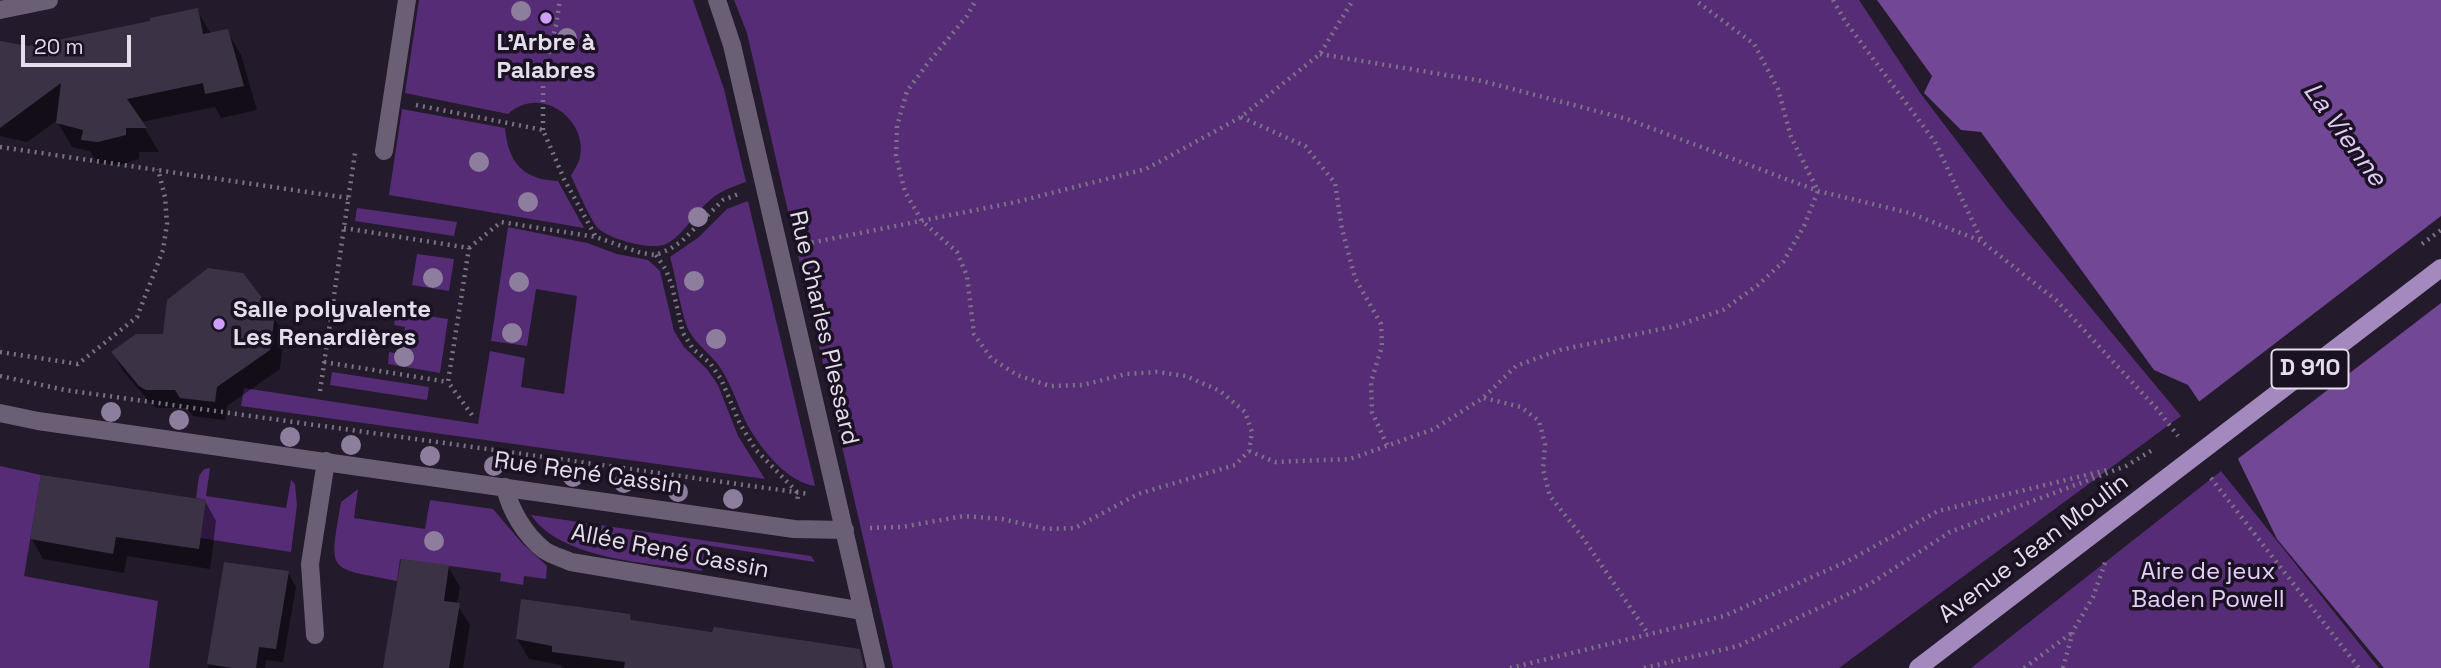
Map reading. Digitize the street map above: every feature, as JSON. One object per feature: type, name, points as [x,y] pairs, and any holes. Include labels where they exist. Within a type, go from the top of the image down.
[{"type":"main road","name":"Avenue Jean Moulin","points":[[1918,668],[2441,268]]},
{"type":"street","points":[[0,10],[49,0]]},
{"type":"street","points":[[384,151],[407,0]]},
{"type":"street","name":"Rue Charles Plessard","points":[[717,0],[732,45],[876,668]]},
{"type":"street","name":"Rue René Cassin","points":[[0,413],[38,421],[794,529],[845,530]]},
{"type":"street","points":[[315,635],[310,564],[326,461]]},
{"type":"street","name":"Allée René Cassin","points":[[505,487],[513,512],[527,532],[545,551],[571,562],[863,611]]},
{"type":"path","points":[[560,0],[543,75],[543,130],[564,179],[596,237]]},
{"type":"path","points":[[845,530],[902,527],[964,516],[1002,519],[1046,529],[1075,528],[1138,494],[1235,465],[1249,452],[1252,432],[1245,412],[1220,391],[1186,376],[1126,374],[1083,385],[1050,386],[1017,375],[991,358],[974,334],[967,276],[957,252],[922,220],[905,192],[896,156],[897,126],[907,91],[967,16],[976,0]]},
{"type":"path","points":[[779,249],[1016,202],[1146,169],[1241,117],[1320,54],[1353,0]]},
{"type":"path","points":[[1249,452],[1275,462],[1350,459],[1434,429],[1483,398],[1517,366],[1560,350],[1676,326],[1723,310],[1758,285],[1783,262],[1804,226],[1818,191],[1791,137],[1779,89],[1754,44],[1695,0]]},
{"type":"path","points":[[1833,0],[1845,21],[1934,142],[1981,241]]},
{"type":"path","points":[[1320,54],[1482,81],[1627,119],[1818,191],[1910,213],[1981,241],[2056,300],[2157,409],[2182,441]]},
{"type":"path","points":[[392,100],[543,130]]},
{"type":"path","points":[[1241,117],[1305,146],[1335,183],[1342,229],[1355,278],[1381,324],[1381,346],[1371,382],[1372,412],[1387,445]]},
{"type":"path","points":[[320,391],[356,146]]},
{"type":"path","points":[[0,147],[348,198]]},
{"type":"path","points":[[0,352],[78,364],[137,317],[163,250],[165,237],[165,197],[158,169]]},
{"type":"path","points":[[472,415],[448,382],[468,247],[501,222],[596,237],[640,253],[656,255],[682,241],[723,200],[742,192],[765,188]]},
{"type":"path","points":[[344,228],[468,247]]},
{"type":"path","points":[[656,255],[669,278],[683,333],[693,349],[710,363],[721,379],[740,424],[756,450],[798,493]]},
{"type":"path","points":[[324,362],[448,382]]},
{"type":"path","points":[[0,376],[65,390],[838,497]]},
{"type":"path","points":[[1483,398],[1521,407],[1539,421],[1545,444],[1543,469],[1550,496],[1583,538],[1648,635]]},
{"type":"path","points":[[1644,668],[1738,646],[1870,584],[1950,532],[2126,466],[2160,446]]},
{"type":"path","points":[[1510,668],[1724,616],[1848,561],[1938,512],[2126,466]]},
{"type":"path","points":[[2207,473],[2359,668]]},
{"type":"path","points":[[2063,668],[2073,631],[2093,597],[2110,550]]},
{"type":"path","points":[[2024,668],[2073,631]]},
{"type":"green space","points":[[419,0],[693,0],[724,89],[746,182],[712,198],[678,236],[666,244],[642,245],[604,233],[592,219],[571,176],[579,159],[581,143],[577,130],[559,110],[547,104],[534,103],[521,106],[508,114],[405,93]]},
{"type":"green space","points":[[734,0],[1859,0],[1921,94],[2007,207],[2181,416],[1839,668],[893,668],[747,33]]},
{"type":"green space","points":[[402,109],[505,128],[510,150],[520,167],[535,177],[558,181],[584,228],[389,195]]},
{"type":"green space","points":[[748,201],[815,486],[785,472],[760,445],[748,426],[723,372],[689,331],[681,306],[670,257],[699,237],[727,209]]},
{"type":"green space","points":[[357,208],[457,222],[454,236],[355,221]]},
{"type":"green space","points":[[508,227],[587,243],[617,254],[648,260],[660,271],[674,331],[684,347],[707,369],[718,385],[738,436],[765,479],[241,406],[244,388],[478,424],[490,351],[525,358],[521,387],[564,394],[577,296],[536,289],[527,346],[491,341]]},
{"type":"green space","points":[[417,254],[454,259],[449,291],[412,285]]},
{"type":"green space","points":[[396,311],[448,319],[440,373],[388,364],[389,352],[401,354],[405,327],[394,325]]},
{"type":"green space","points":[[332,372],[429,387],[427,400],[330,385]]},
{"type":"green space","points":[[0,466],[41,475],[24,576],[158,601],[149,668],[0,668]]},
{"type":"green space","points":[[210,468],[206,496],[286,508],[291,480],[295,484],[297,505],[291,552],[200,538],[206,500],[196,498],[199,476],[204,469]]},
{"type":"green space","name":"Aire de jeux Baden Powell","points":[[2221,471],[2379,668],[1971,668]]},
{"type":"green space","points":[[358,489],[354,518],[425,529],[430,500],[493,509],[522,543],[547,566],[546,579],[524,576],[523,585],[500,581],[501,573],[400,559],[397,581],[345,569],[338,563],[335,555],[337,525],[341,502]]},
{"type":"green space","points":[[531,515],[811,556],[815,562],[705,545],[702,571],[633,562],[563,542],[545,530]]},
{"type":"water","name":"La Vienne","points":[[1877,0],[2441,0],[2441,668],[2384,668],[2277,539],[2238,459],[2188,385],[2154,370],[1981,132],[1961,130],[1924,93],[1932,76]]},
{"type":"pier","points":[[2441,216],[2441,303],[2235,461],[2196,404]]},
{"type":"building","points":[[198,8],[203,34],[228,29],[244,86],[205,94],[203,83],[127,99],[147,128],[126,128],[126,135],[98,142],[81,140],[83,130],[56,123],[61,83],[0,128],[0,41],[28,46],[150,21],[150,18]]},
{"type":"building","name":"Salle polyvalente Les Renardières","points":[[208,268],[243,273],[275,315],[270,350],[217,387],[215,402],[180,398],[175,390],[146,390],[139,386],[111,352],[136,334],[163,334],[167,300]]},
{"type":"building","points":[[41,475],[206,500],[199,549],[116,537],[113,554],[30,539]]},
{"type":"building","points":[[401,559],[449,565],[444,601],[460,603],[449,668],[383,668]]},
{"type":"building","points":[[224,562],[289,571],[276,649],[259,647],[256,668],[207,664]]},
{"type":"building","points":[[521,599],[630,614],[631,620],[712,632],[714,627],[860,649],[864,668],[624,668],[625,662],[552,652],[552,646],[516,639]]},
{"type":"place","name":"L'Arbre à Palabres","points":[[546,18]]},
{"type":"place","name":"Salle polyvalente Les Renardières","points":[[219,324]]}]
